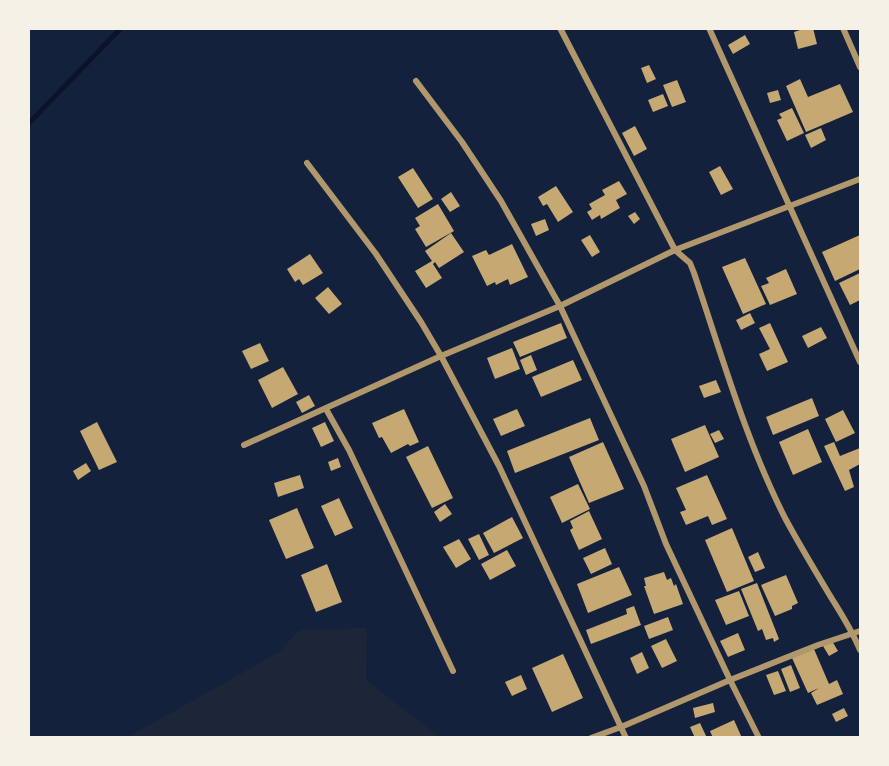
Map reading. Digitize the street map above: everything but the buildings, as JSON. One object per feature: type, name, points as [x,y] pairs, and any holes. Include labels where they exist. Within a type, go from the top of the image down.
[{"type":"street","points":[[560,28],[675,250],[690,263],[747,430],[785,517],[806,557],[857,632],[861,650]]},
{"type":"street","points":[[709,28],[861,362]]},
{"type":"street","points":[[843,28],[861,67]]},
{"type":"street","points":[[416,81],[462,142],[489,183],[560,306],[644,486],[666,544],[729,680],[759,738]]},
{"type":"street","points":[[307,163],[376,254],[441,356],[499,466],[626,738]]},
{"type":"street","points":[[244,445],[441,356],[560,306],[675,250],[861,179]]},
{"type":"street","points":[[327,408],[453,670]]},
{"type":"street","points":[[591,738],[729,680],[857,632]]},
{"type":"shaded area","points":[[367,628],[366,680],[440,737],[128,737],[279,652],[299,630]]},
{"type":"waterway","points":[[28,124],[121,28]]}]
